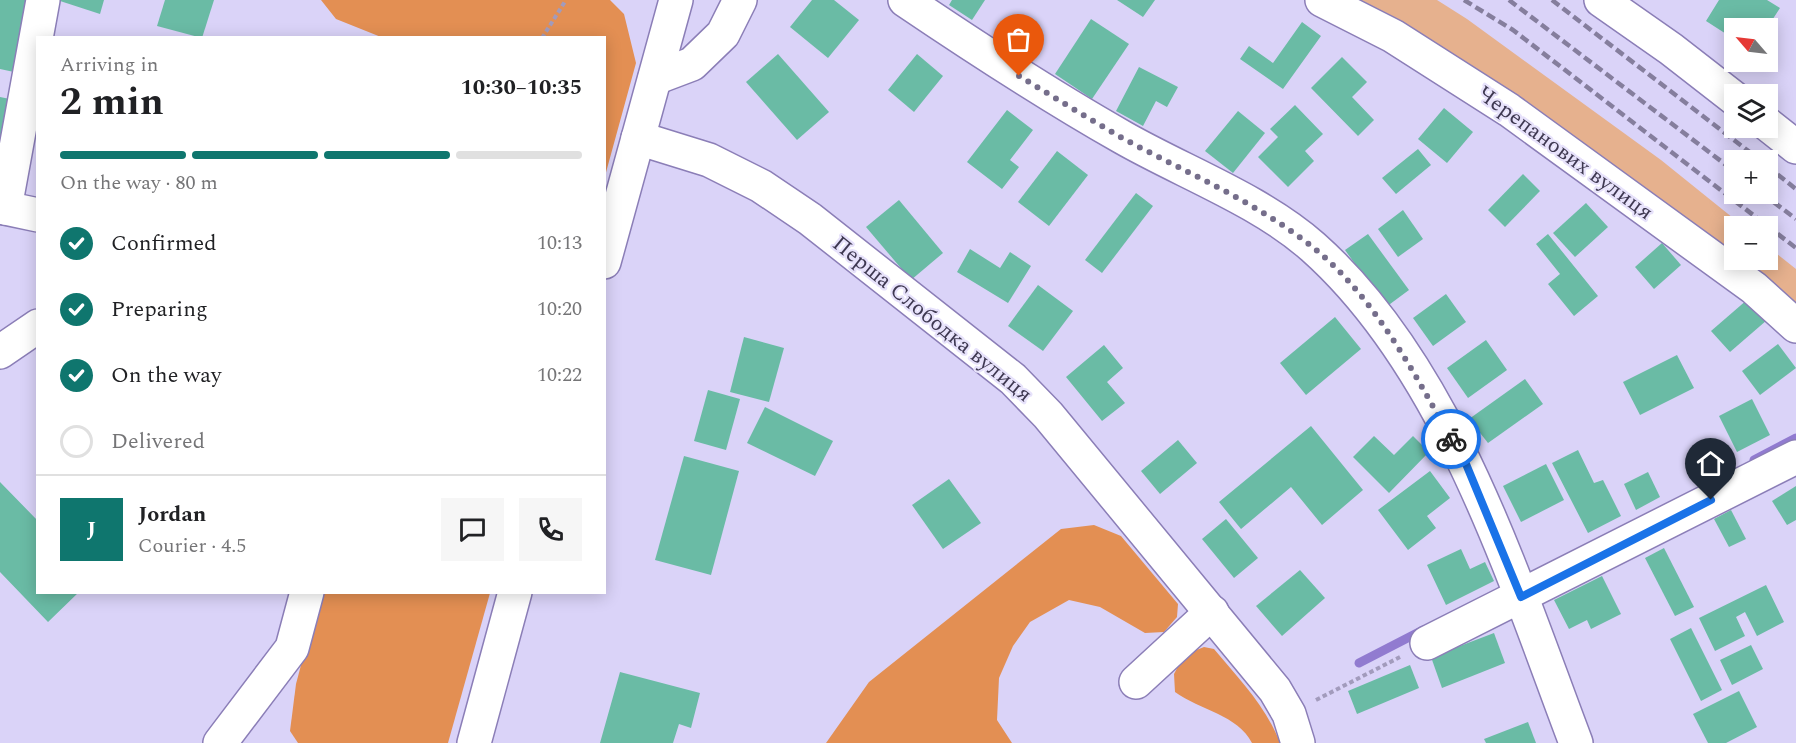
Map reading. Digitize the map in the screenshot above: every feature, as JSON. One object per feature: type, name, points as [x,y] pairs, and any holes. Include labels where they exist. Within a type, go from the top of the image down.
[{"type":"street","points":[[37,36],[44,0]]},
{"type":"street","points":[[606,255],[676,0]]},
{"type":"street","points":[[654,78],[692,64],[723,34],[740,0]]},
{"type":"street","points":[[905,0],[1019,76],[1123,138],[1264,213],[1312,245],[1350,284],[1405,357],[1466,464],[1521,597],[1576,743]]},
{"type":"street","name":"Черепанових вулиця","points":[[1322,0],[1393,36],[1509,110],[1754,288],[1796,326]]},
{"type":"street","points":[[1601,0],[1671,49],[1724,90]]},
{"type":"street","points":[[36,41],[3,208],[36,215]]},
{"type":"street","points":[[1778,133],[1796,147]]},
{"type":"street","name":"Перша Слободка вулиця","points":[[638,138],[709,160],[761,186],[810,219],[1013,379],[1048,415],[1275,690],[1293,729]]},
{"type":"street","points":[[0,352],[36,327]]},
{"type":"street","points":[[1427,644],[1796,457]]},
{"type":"street","points":[[220,743],[292,648],[306,594]]},
{"type":"street","points":[[474,743],[514,594]]},
{"type":"street","points":[[1136,682],[1212,612]]},
{"type":"path","points":[[543,36],[566,0]]},
{"type":"path","points":[[1293,729],[1427,644]]},
{"type":"shaded area","points":[[321,0],[610,0],[624,14],[636,63],[606,172],[606,36],[378,36],[336,19]]},
{"type":"shaded area","points":[[1351,0],[1437,0],[1467,19],[1661,160],[1731,216],[1724,216],[1724,251]]},
{"type":"shaded area","points":[[1778,255],[1796,269],[1796,309],[1747,270],[1778,270]]},
{"type":"shaded area","points":[[1094,525],[1121,536],[1178,604],[1177,617],[1164,632],[1145,633],[1100,607],[1069,600],[1030,622],[1013,646],[999,678],[997,720],[1012,743],[826,743],[869,682],[1061,529]]},
{"type":"shaded area","points":[[320,594],[490,594],[448,743],[298,743],[290,731],[296,684]]},
{"type":"shaded area","points":[[1204,647],[1214,649],[1251,693],[1280,743],[1252,743],[1238,726],[1228,719],[1175,692],[1174,674],[1184,655]]},
{"type":"building","points":[[0,0],[29,0],[14,72],[0,69]]},
{"type":"building","points":[[57,0],[104,0],[100,14]]},
{"type":"building","points":[[165,0],[214,0],[203,36],[157,26]]},
{"type":"building","points":[[812,0],[834,0],[859,20],[828,58],[790,27]]},
{"type":"building","points":[[952,0],[985,0],[972,20],[949,5]]},
{"type":"building","points":[[1117,0],[1155,0],[1143,17]]},
{"type":"building","points":[[1719,0],[1767,0],[1780,8],[1774,18],[1724,18],[1724,33],[1706,21]]},
{"type":"building","points":[[1091,19],[1129,44],[1092,99],[1055,74]]},
{"type":"building","points":[[1302,22],[1321,36],[1283,89],[1240,59],[1249,46],[1273,63]]},
{"type":"building","points":[[778,54],[829,112],[797,140],[746,82]]},
{"type":"building","points":[[917,54],[943,76],[914,112],[888,90]]},
{"type":"building","points":[[1342,57],[1367,82],[1352,97],[1374,120],[1358,136],[1311,88]]},
{"type":"building","points":[[1139,67],[1178,87],[1167,107],[1156,101],[1143,126],[1116,111]]},
{"type":"building","points":[[0,97],[10,99],[1,143],[0,143]]},
{"type":"building","points":[[1295,105],[1323,134],[1305,151],[1314,161],[1288,187],[1258,157],[1278,137],[1270,129]]},
{"type":"building","points":[[1444,108],[1473,132],[1447,163],[1418,139]]},
{"type":"building","points":[[1007,110],[1033,130],[1010,160],[1019,167],[1002,189],[967,162]]},
{"type":"building","points":[[1238,111],[1265,133],[1233,173],[1205,151]]},
{"type":"building","points":[[1418,149],[1431,165],[1396,194],[1382,178]]},
{"type":"building","points":[[1057,151],[1088,175],[1049,226],[1018,202]]},
{"type":"building","points":[[1523,174],[1540,191],[1505,227],[1488,210]]},
{"type":"building","points":[[1136,193],[1153,206],[1102,273],[1085,260]]},
{"type":"building","points":[[899,200],[943,253],[911,280],[866,227]]},
{"type":"building","points":[[1586,203],[1608,227],[1575,257],[1553,233]]},
{"type":"building","points":[[1403,210],[1423,239],[1398,257],[1378,229]]},
{"type":"building","points":[[1368,234],[1409,290],[1386,307],[1345,250]]},
{"type":"building","points":[[1548,234],[1598,296],[1574,316],[1548,284],[1560,274],[1536,244]]},
{"type":"building","points":[[1662,243],[1681,265],[1654,289],[1635,267]]},
{"type":"building","points":[[970,249],[1000,268],[1010,252],[1031,266],[1008,303],[957,272]]},
{"type":"building","points":[[1038,285],[1073,311],[1043,351],[1008,326]]},
{"type":"building","points":[[1446,294],[1466,322],[1433,346],[1413,318]]},
{"type":"building","points":[[1748,299],[1767,320],[1730,352],[1711,331]]},
{"type":"building","points":[[1335,317],[1361,349],[1306,395],[1280,363]]},
{"type":"building","points":[[744,337],[784,348],[769,402],[730,392]]},
{"type":"building","points":[[1486,340],[1507,370],[1468,398],[1447,368]]},
{"type":"building","points":[[1778,344],[1796,368],[1760,395],[1742,371]]},
{"type":"building","points":[[1104,345],[1123,368],[1107,382],[1125,403],[1102,421],[1066,377]]},
{"type":"building","points":[[1677,355],[1694,388],[1640,415],[1623,382]]},
{"type":"building","points":[[1525,379],[1543,404],[1488,443],[1469,419]]},
{"type":"building","points":[[708,390],[740,399],[726,450],[694,441]]},
{"type":"building","points":[[1752,399],[1770,435],[1737,452],[1719,416]]},
{"type":"building","points":[[765,407],[833,441],[815,476],[747,443]]},
{"type":"building","points":[[1311,426],[1363,490],[1322,525],[1291,487],[1241,529],[1219,502]]},
{"type":"building","points":[[1374,436],[1394,455],[1413,436],[1429,452],[1389,493],[1353,457]]},
{"type":"building","points":[[1178,440],[1197,463],[1160,494],[1141,471]]},
{"type":"building","points":[[1578,450],[1594,483],[1603,480],[1621,516],[1588,533],[1552,463]]},
{"type":"building","points":[[684,456],[739,471],[711,575],[655,560]]},
{"type":"building","points":[[1546,464],[1564,500],[1521,522],[1503,486]]},
{"type":"building","points":[[1430,471],[1450,498],[1427,516],[1436,528],[1408,550],[1378,510]]},
{"type":"building","points":[[1648,472],[1660,497],[1636,510],[1624,484]]},
{"type":"building","points":[[949,479],[981,523],[943,549],[912,505]]},
{"type":"building","points":[[0,482],[36,519],[36,594],[77,594],[48,622],[0,572]]},
{"type":"building","points":[[1796,486],[1796,520],[1787,525],[1772,501]]},
{"type":"building","points":[[1731,510],[1746,539],[1729,547],[1714,519]]},
{"type":"building","points":[[1226,519],[1258,558],[1234,578],[1202,539]]},
{"type":"building","points":[[1664,548],[1694,607],[1675,616],[1645,558]]},
{"type":"building","points":[[1461,549],[1470,569],[1485,562],[1494,581],[1446,605],[1427,565]]},
{"type":"building","points":[[1300,570],[1325,598],[1282,636],[1256,606]]},
{"type":"building","points":[[1602,576],[1621,614],[1591,629],[1587,620],[1569,629],[1554,600]]},
{"type":"building","points":[[1766,585],[1784,622],[1757,636],[1745,612],[1736,617],[1745,636],[1715,651],[1699,618]]},
{"type":"building","points":[[1691,628],[1722,690],[1701,701],[1670,639]]},
{"type":"building","points":[[1494,633],[1505,663],[1442,688],[1431,657]]},
{"type":"building","points":[[1751,645],[1763,669],[1732,685],[1720,660]]},
{"type":"building","points":[[1410,665],[1419,688],[1357,714],[1348,691]]},
{"type":"building","points":[[620,672],[700,693],[691,728],[679,724],[673,743],[600,743]]},
{"type":"building","points":[[1739,691],[1757,727],[1726,743],[1708,743],[1693,714]]},
{"type":"building","points":[[1528,722],[1536,743],[1486,743],[1484,739]]},
{"type":"waterway","points":[[1754,460],[1796,438]]},
{"type":"waterway","points":[[1359,663],[1423,630]]},
{"type":"railway","points":[[1464,0],[1513,30],[1796,248]]},
{"type":"railway","points":[[1509,0],[1724,163]]},
{"type":"railway","points":[[1552,0],[1747,150]]},
{"type":"railway","points":[[1778,175],[1796,189]]},
{"type":"railway","points":[[1776,204],[1796,219]]},
{"type":"way so far","points":[[1019,76],[1123,138],[1264,213],[1312,245],[1350,284],[1405,357],[1451,439]]},
{"type":"route","points":[[1451,439],[1466,464],[1521,597],[1711,500]]}]
